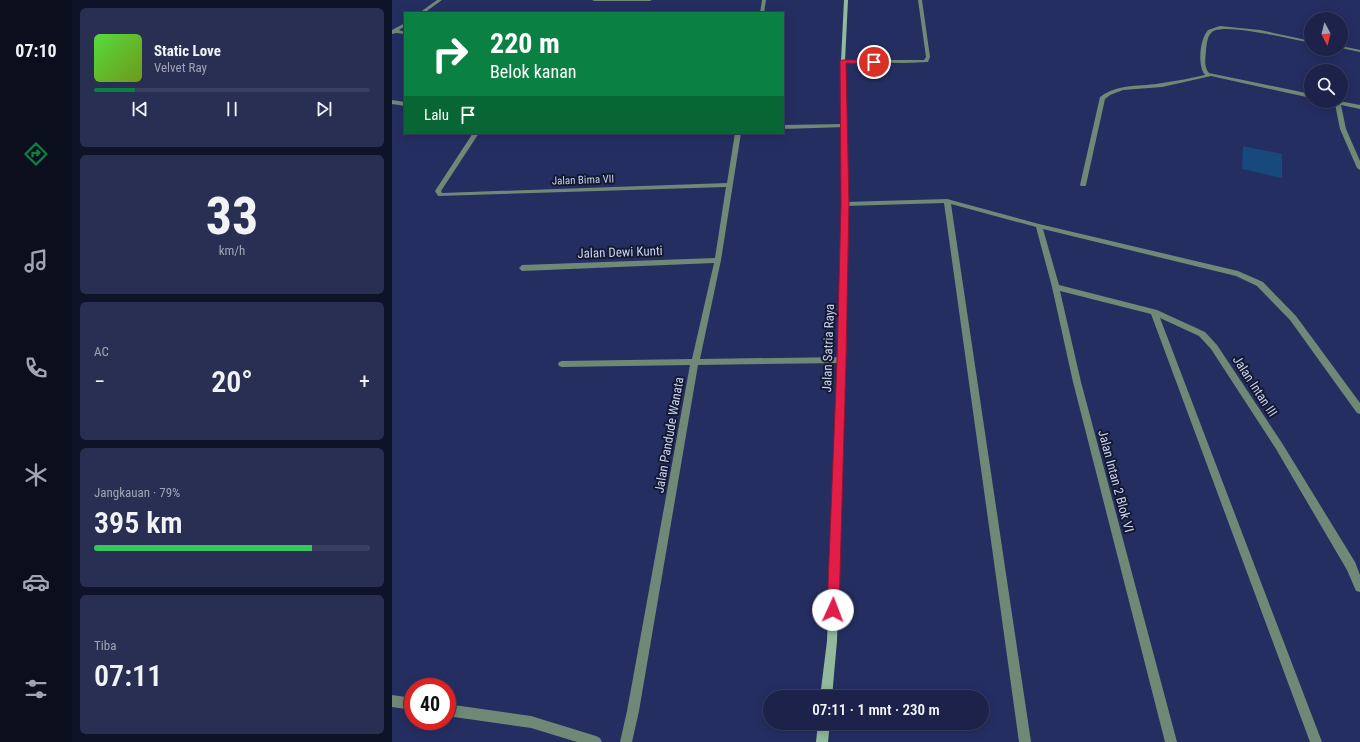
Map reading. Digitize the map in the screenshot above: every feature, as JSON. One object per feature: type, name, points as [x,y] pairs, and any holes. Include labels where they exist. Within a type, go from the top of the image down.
[{"type":"street","points":[[422,12],[440,0]]},
{"type":"street","points":[[594,0],[650,0]]},
{"type":"street","points":[[762,12],[764,0]]},
{"type":"street","name":"Jalan Satria Raya","points":[[827,690],[832,641],[842,360],[845,204],[843,61],[846,0]]},
{"type":"street","points":[[843,61],[905,62],[926,60],[928,57],[920,0]]},
{"type":"street","points":[[393,32],[404,25]]},
{"type":"street","points":[[1304,41],[1238,28],[1224,27],[1213,29],[1206,39],[1203,63],[1204,72],[1212,75],[1304,95]]},
{"type":"street","points":[[393,32],[404,33]]},
{"type":"street","points":[[1348,48],[1360,51]]},
{"type":"street","points":[[1083,185],[1102,98],[1122,90],[1162,85],[1212,75]]},
{"type":"street","points":[[392,102],[404,104]]},
{"type":"street","points":[[1348,105],[1360,107]]},
{"type":"street","points":[[1339,108],[1343,129],[1360,168]]},
{"type":"street","points":[[784,127],[844,126]]},
{"type":"street","name":"Jalan Bima VII","points":[[475,134],[438,193],[440,195],[729,185]]},
{"type":"street","name":"Jalan Pandude Wanata","points":[[626,742],[633,711],[695,362],[718,260],[738,134]]},
{"type":"street","points":[[845,204],[947,201],[1039,226],[1238,274],[1260,284],[1293,318],[1360,410]]},
{"type":"street","points":[[947,201],[1025,742]]},
{"type":"street","name":"Jalan Intan 2 Blok VI","points":[[1039,226],[1056,287],[1077,382],[1171,742]]},
{"type":"street","name":"Jalan Dewi Kunti","points":[[522,268],[718,260]]},
{"type":"street","name":"Jalan Intan III","points":[[1056,287],[1154,312],[1202,334],[1214,347],[1279,446],[1351,566],[1360,587]]},
{"type":"street","points":[[1154,312],[1316,742]]},
{"type":"street","points":[[562,364],[842,360]]},
{"type":"street","points":[[392,701],[404,703]]},
{"type":"street","points":[[456,711],[531,722],[596,742]]},
{"type":"street","points":[[822,742],[823,730]]},
{"type":"building","points":[[1243,146],[1282,154],[1282,178],[1242,169]]},
{"type":"route","points":[[833,610],[842,360],[845,204],[843,61],[874,62]]}]
